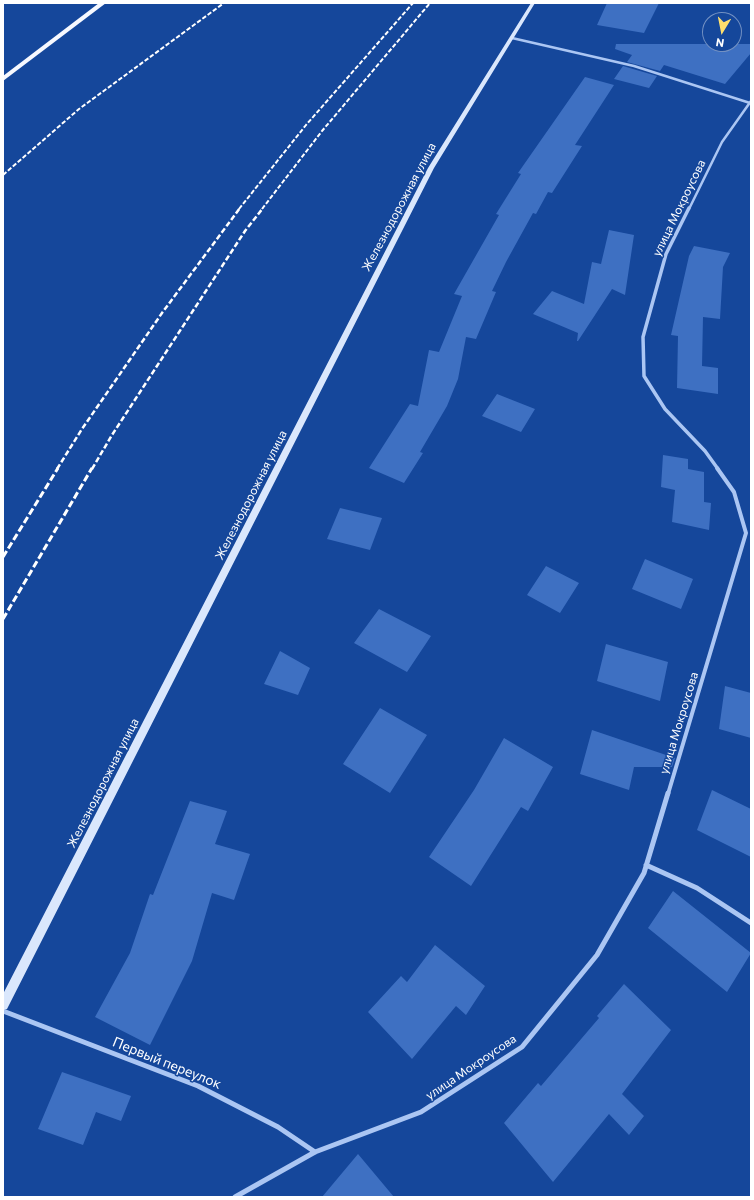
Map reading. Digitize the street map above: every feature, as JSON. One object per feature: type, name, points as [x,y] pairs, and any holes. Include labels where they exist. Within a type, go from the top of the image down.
[{"type":"main road","points":[[3,79],[103,3]]},
{"type":"street","name":"Железнодорожная улица","points":[[3,1005],[431,168],[534,3]]},
{"type":"street","points":[[512,38],[634,66],[750,102]]},
{"type":"street","name":"улица Мокроусова","points":[[235,1197],[315,1152],[421,1112],[522,1047],[597,955],[644,873],[746,533],[734,492],[705,451],[665,409],[644,376],[643,337],[666,254],[722,142],[750,102]]},
{"type":"street","points":[[745,528],[751,530]]},
{"type":"street","points":[[646,866],[697,888],[751,923]]},
{"type":"street","name":"Первый переулок","points":[[3,1011],[198,1086],[278,1127],[315,1152]]},
{"type":"building","points":[[607,3],[659,3],[644,33],[597,25]]},
{"type":"building","points":[[616,44],[702,44],[702,52],[742,52],[742,44],[751,44],[751,53],[725,84],[664,65],[660,71],[627,62],[632,55],[615,49]]},
{"type":"building","points":[[623,66],[657,76],[649,88],[614,79]]},
{"type":"building","points":[[585,77],[614,85],[575,145],[582,146],[552,193],[548,192],[536,214],[533,213],[506,262],[492,291],[496,292],[476,339],[466,337],[458,379],[447,406],[420,452],[423,453],[404,483],[369,468],[410,404],[418,406],[429,350],[439,352],[462,296],[454,294],[499,215],[496,214],[521,174],[518,173]]},
{"type":"building","points":[[609,230],[634,235],[625,295],[612,289],[577,341],[578,333],[533,314],[552,291],[584,304],[592,262],[601,264]]},
{"type":"building","points":[[694,246],[730,253],[723,267],[720,319],[703,317],[702,366],[718,368],[718,394],[677,388],[678,336],[671,335],[689,256]]},
{"type":"building","points":[[497,394],[535,409],[521,432],[482,416]]},
{"type":"building","points":[[663,455],[688,459],[688,469],[704,472],[704,502],[711,503],[709,530],[672,522],[675,490],[661,487]]},
{"type":"building","points":[[340,508],[382,518],[370,550],[327,539]]},
{"type":"building","points":[[645,559],[693,579],[681,609],[632,589]]},
{"type":"building","points":[[546,566],[579,583],[560,613],[527,595]]},
{"type":"building","points":[[379,609],[431,636],[407,672],[354,643]]},
{"type":"building","points":[[606,644],[668,662],[660,701],[597,681]]},
{"type":"building","points":[[280,651],[310,668],[298,695],[264,684]]},
{"type":"building","points":[[725,686],[751,693],[751,738],[719,729]]},
{"type":"building","points":[[380,708],[427,735],[390,793],[343,764]]},
{"type":"building","points":[[592,730],[675,758],[672,767],[634,767],[629,790],[580,774]]},
{"type":"building","points":[[504,738],[553,767],[528,811],[521,807],[471,886],[429,857],[474,790]]},
{"type":"building","points":[[712,790],[751,809],[751,857],[697,830]]},
{"type":"building","points":[[190,801],[227,811],[215,844],[250,854],[234,900],[212,893],[192,961],[150,1045],[95,1017],[130,953],[150,894],[153,895]]},
{"type":"building","points":[[673,891],[751,953],[727,992],[648,928]]},
{"type":"building","points":[[435,945],[485,986],[466,1015],[456,1006],[412,1059],[368,1012],[401,976],[407,982]]},
{"type":"building","points":[[624,984],[671,1030],[622,1094],[644,1116],[629,1135],[609,1114],[553,1182],[504,1123],[538,1083],[541,1086],[599,1018],[597,1016]]},
{"type":"building","points":[[62,1072],[131,1096],[121,1121],[96,1112],[83,1145],[38,1129]]},
{"type":"building","points":[[358,1154],[394,1197],[322,1197]]},
{"type":"railway","points":[[3,175],[79,109],[224,3]]},
{"type":"railway","points":[[239,209],[306,125],[413,3]]},
{"type":"railway","points":[[262,209],[322,131],[430,3]]},
{"type":"railway","points":[[57,469],[82,429],[162,313],[240,208]]},
{"type":"railway","points":[[92,469],[112,435],[245,231],[263,208]]},
{"type":"railway","points":[[3,557],[58,468]]},
{"type":"railway","points":[[3,619],[92,468]]}]
